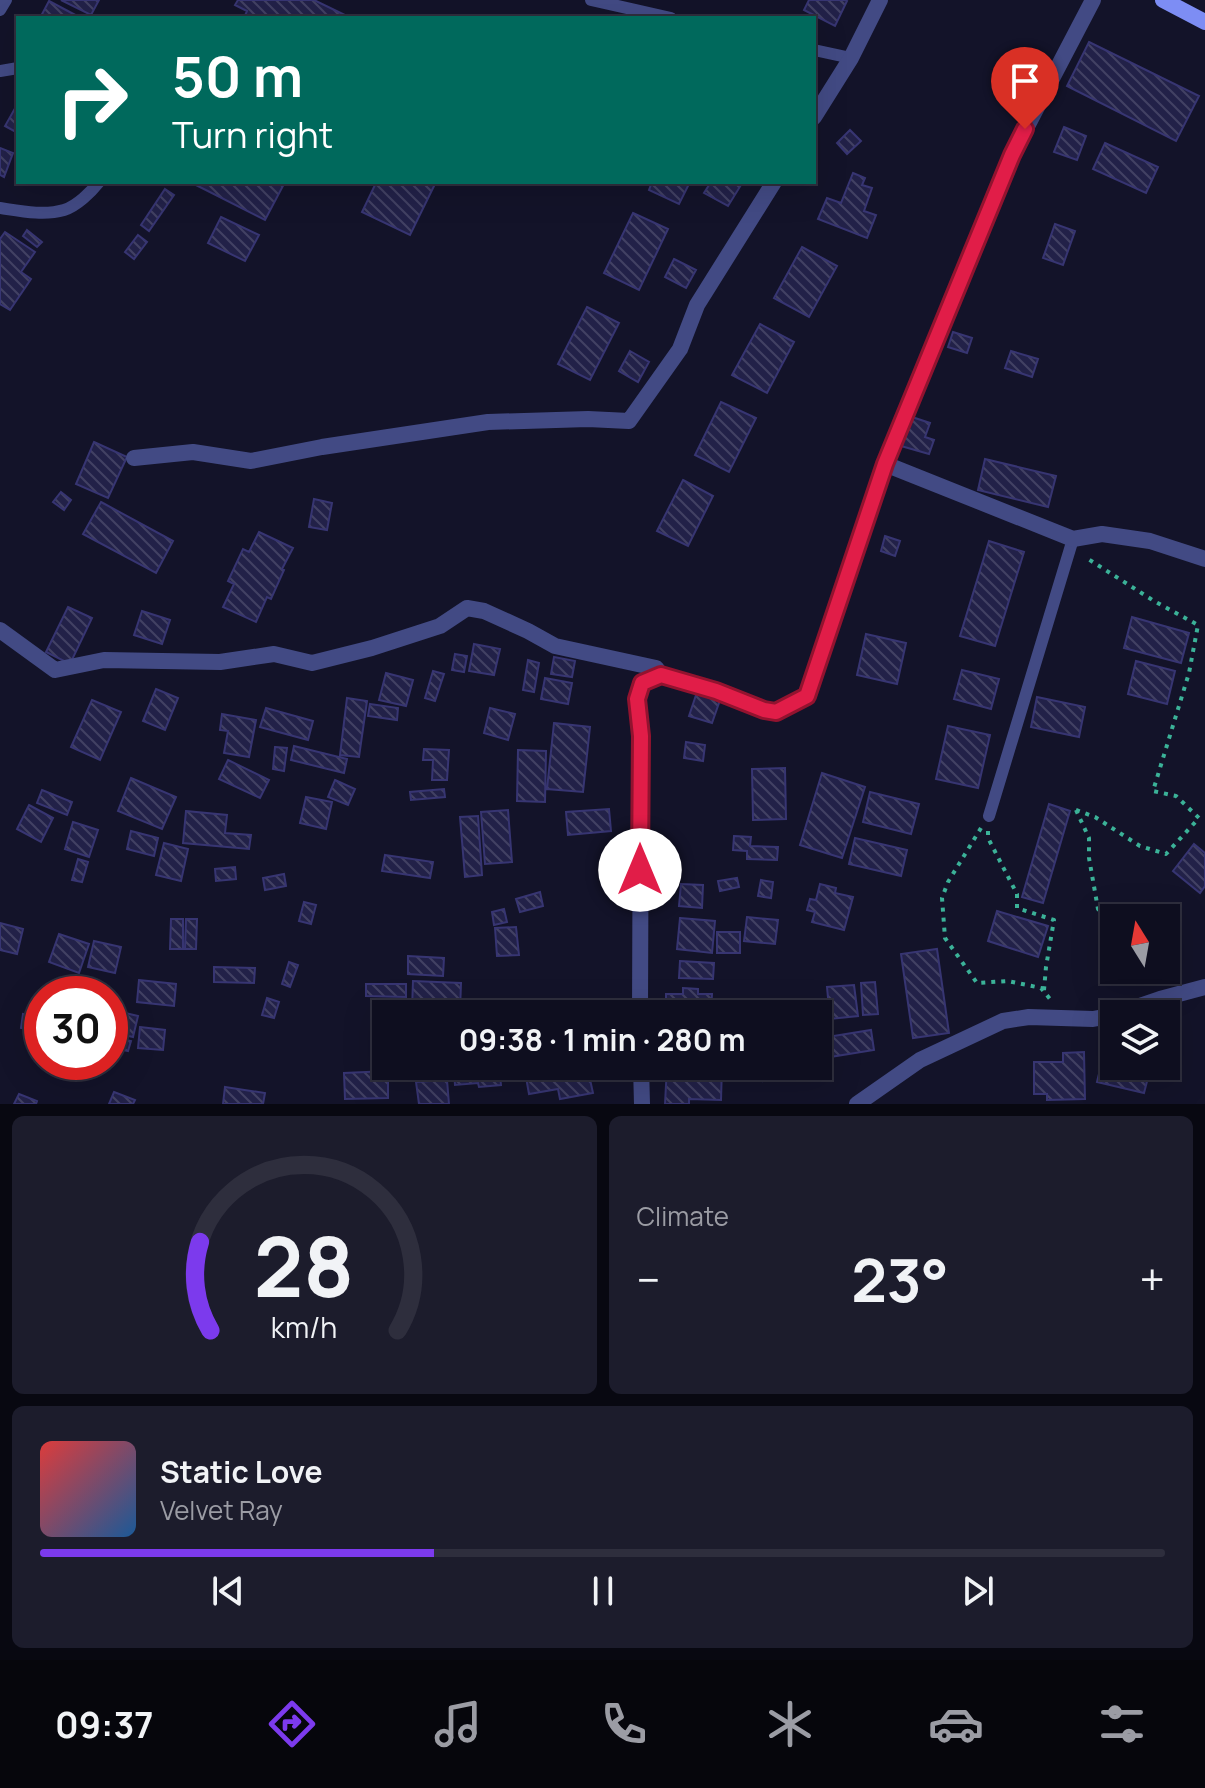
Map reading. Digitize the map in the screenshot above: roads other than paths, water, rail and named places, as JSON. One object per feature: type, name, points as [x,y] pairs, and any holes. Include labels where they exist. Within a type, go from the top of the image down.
[{"type":"main road","points":[[1163,0],[1205,22]]},
{"type":"street","points":[[816,114],[851,58],[880,0]]},
{"type":"street","points":[[0,630],[55,670],[104,660],[220,662],[274,654],[312,663],[440,626],[467,608],[484,611],[555,646],[656,668],[661,675],[716,691],[764,710],[776,712],[807,696],[885,464],[1012,155],[1093,0]]},
{"type":"street","points":[[134,458],[193,452],[251,461],[488,422],[629,421],[680,349],[697,305],[773,184]]},
{"type":"street","points":[[885,464],[1072,543],[1102,534],[1150,541],[1205,559]]},
{"type":"street","points":[[640,1000],[641,736],[637,699],[642,683],[661,675]]},
{"type":"street","points":[[1157,1000],[1205,987]]},
{"type":"street","points":[[857,1104],[920,1060],[1003,1021],[1029,1017],[1100,1017]]},
{"type":"street","points":[[641,1080],[642,1104]]},
{"type":"lane","points":[[0,10],[6,0]]},
{"type":"lane","points":[[591,0],[662,16]]},
{"type":"lane","points":[[816,50],[851,58]]},
{"type":"lane","points":[[0,208],[27,213],[66,209],[97,184]]},
{"type":"lane","points":[[989,816],[1072,543]]}]
